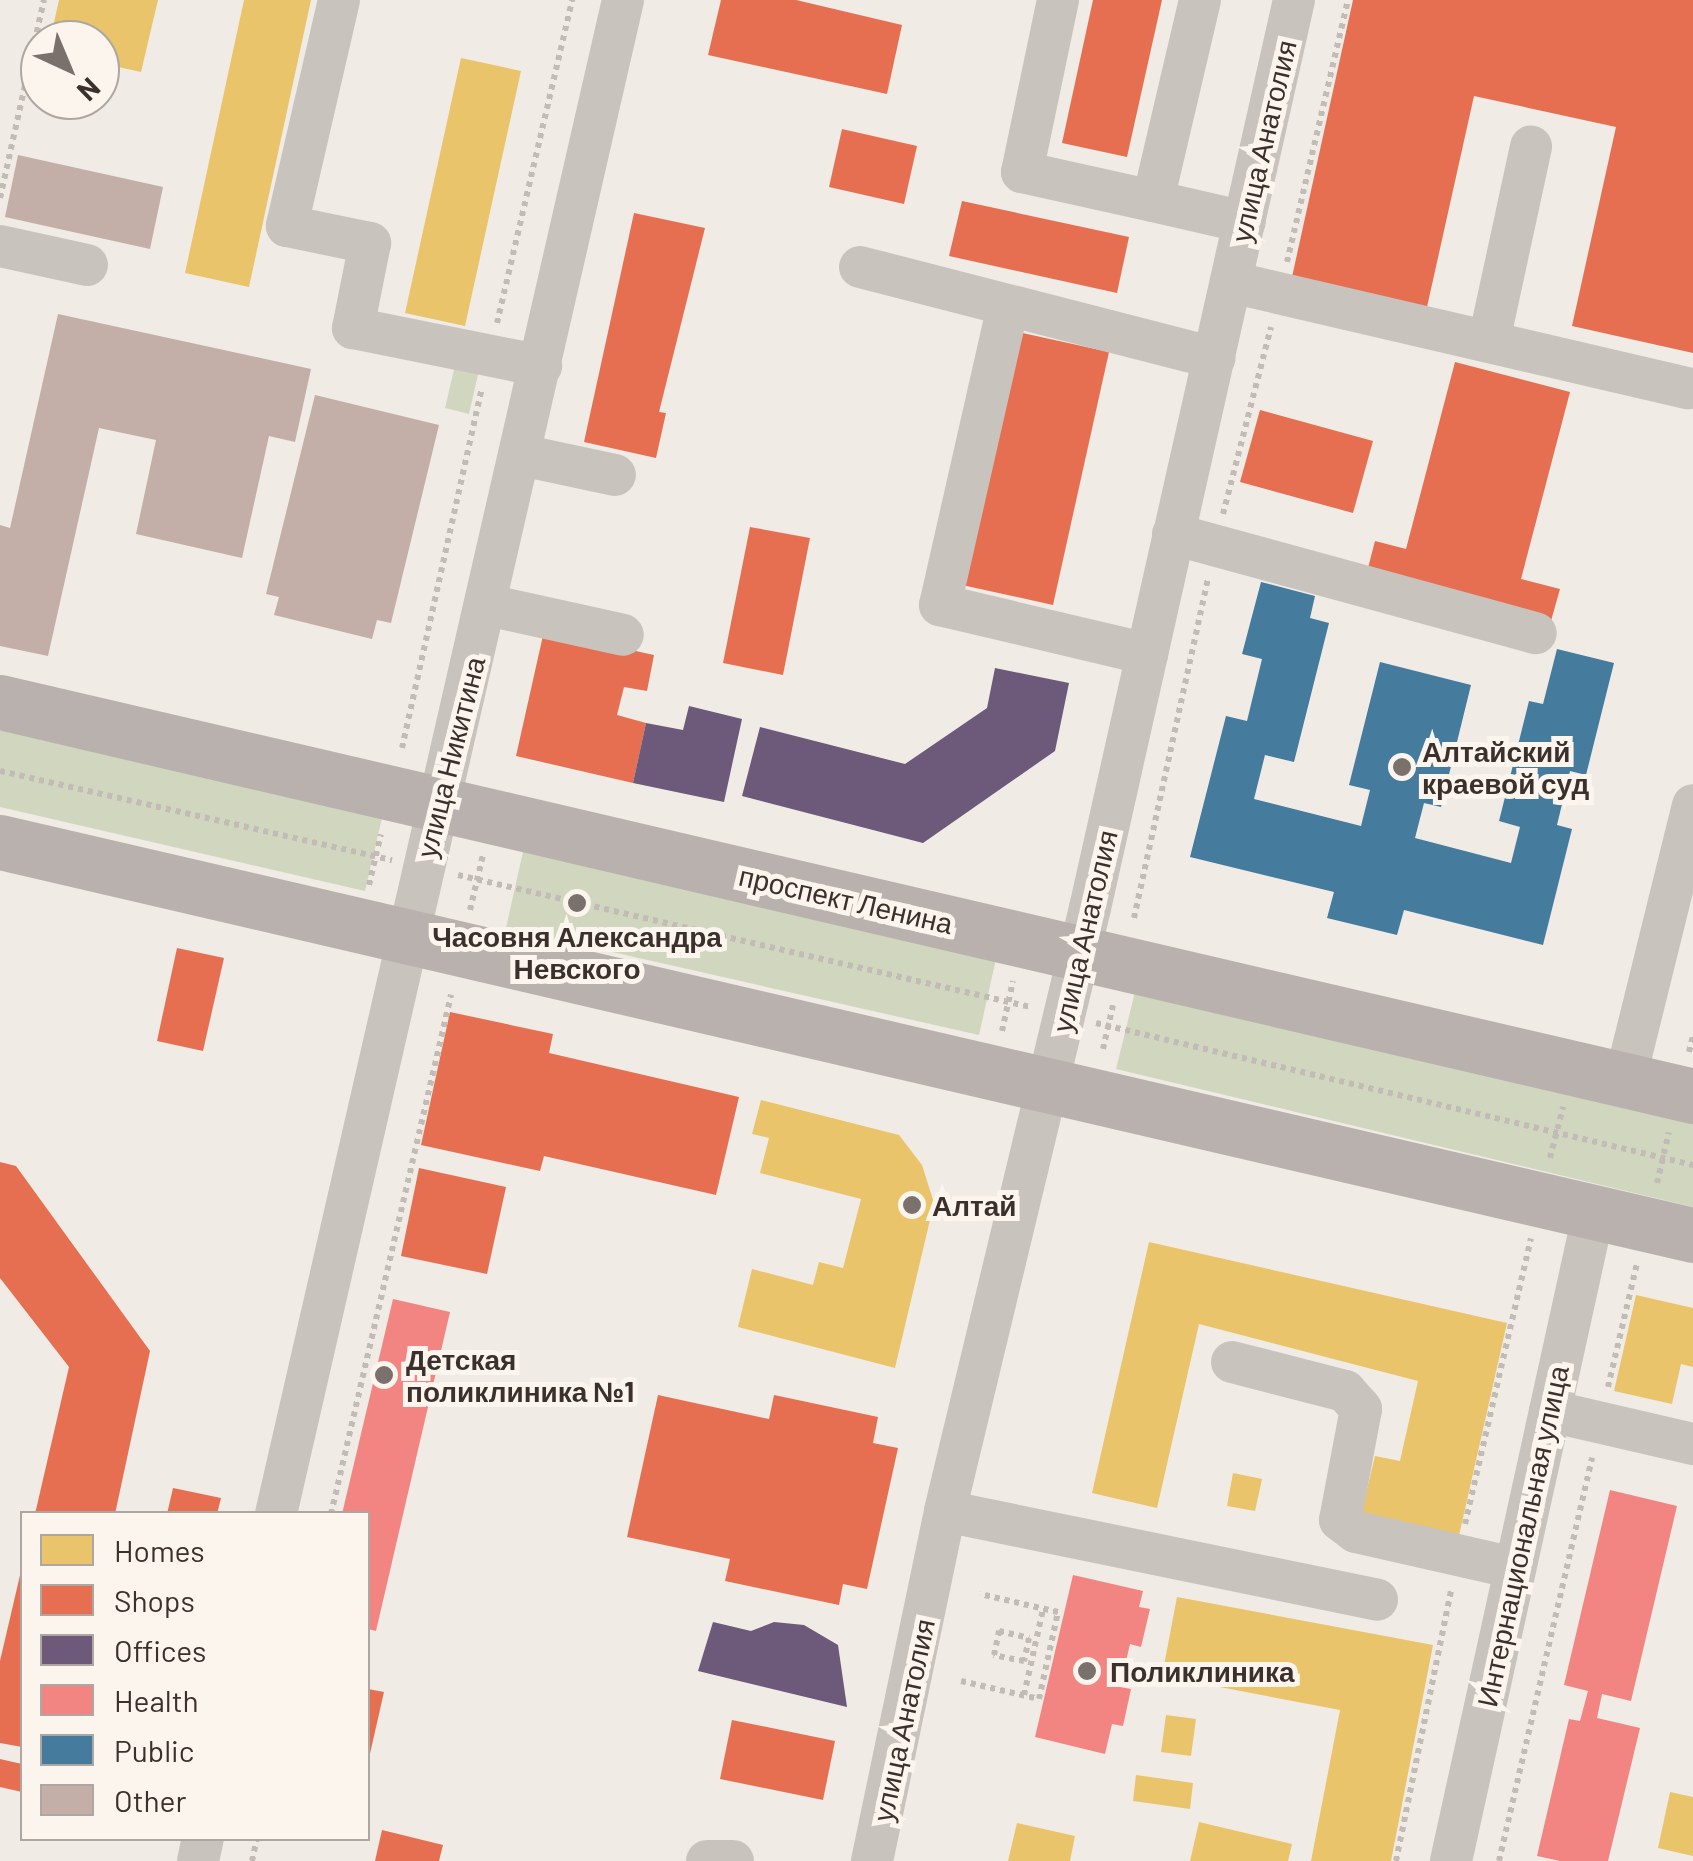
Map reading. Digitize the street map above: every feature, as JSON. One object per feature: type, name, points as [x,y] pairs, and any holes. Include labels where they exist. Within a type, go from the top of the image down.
[{"type":"main road","name":"проспект Ленина","points":[[0,702],[1686,1094]]},
{"type":"main road","points":[[0,842],[404,936],[1042,1110],[1534,1224],[1594,1211],[1670,1229]]},
{"type":"street","points":[[338,0],[287,226],[370,243],[353,328],[541,366]]},
{"type":"street","name":"улица Никитина","points":[[277,1511],[404,936],[487,605],[623,0]]},
{"type":"street","points":[[1058,0],[1022,172],[1245,222]]},
{"type":"street","points":[[1153,200],[1200,0]]},
{"type":"street","name":"улица Анатолия","points":[[872,1861],[945,1511],[1079,953],[1294,0]]},
{"type":"street","points":[[1489,342],[1531,146]]},
{"type":"street","points":[[0,246],[87,265]]},
{"type":"street","points":[[860,267],[1214,358]]},
{"type":"street","points":[[1231,282],[1688,388]]},
{"type":"street","points":[[1008,306],[940,606],[1147,654]]},
{"type":"street","points":[[521,454],[614,475]]},
{"type":"street","points":[[1173,534],[1536,632]]},
{"type":"street","points":[[487,605],[623,634]]},
{"type":"street","points":[[1625,1080],[1693,805]]},
{"type":"street","name":"Интернациональная улица","points":[[1451,1861],[1594,1211]]},
{"type":"street","points":[[1232,1362],[1345,1392],[1361,1409],[1340,1520],[1356,1532],[1515,1568]]},
{"type":"street","points":[[1550,1410],[1693,1444]]},
{"type":"street","points":[[945,1511],[1377,1600]]},
{"type":"street","points":[[707,1861],[733,1861]]},
{"type":"path","points":[[0,198],[44,0]]},
{"type":"path","points":[[1134,918],[1215,545],[1280,293],[1348,0]]},
{"type":"path","points":[[0,772],[1008,1002],[1693,1165]]},
{"type":"path","points":[[366,894],[384,823]]},
{"type":"path","points":[[470,910],[484,854]]},
{"type":"path","points":[[1002,1031],[1014,981]]},
{"type":"path","points":[[332,1511],[451,996]]},
{"type":"path","points":[[1103,1049],[1114,1004]]},
{"type":"path","points":[[1499,1861],[1600,1422],[1670,1229],[1663,1158],[1686,1094],[1693,1036]]},
{"type":"path","points":[[1534,1224],[1572,1068]]},
{"type":"path","points":[[961,1681],[1039,1698],[1051,1656],[1058,1612],[980,1594]]},
{"type":"path","points":[[1024,1695],[1030,1651],[1029,1638],[999,1632],[994,1654],[1024,1662],[1030,1651],[1044,1609]]},
{"type":"green space","points":[[456,361],[480,366],[469,414],[445,408]]},
{"type":"green space","points":[[0,730],[382,818],[365,891],[0,807]]},
{"type":"green space","points":[[525,843],[998,950],[979,1035],[506,928]]},
{"type":"green space","points":[[1136,988],[1693,1121],[1693,1207],[1116,1069]]},
{"type":"building: Homes","points":[[59,0],[158,0],[141,72],[120,67],[120,20],[54,20]]},
{"type":"building: Homes","points":[[244,0],[311,0],[249,287],[185,273]]},
{"type":"building: Homes","points":[[461,58],[521,71],[465,326],[405,313]]},
{"type":"building: Homes","points":[[761,1100],[899,1135],[922,1165],[934,1203],[895,1368],[738,1327],[752,1269],[813,1285],[819,1262],[843,1268],[861,1199],[760,1173],[769,1138],[752,1134]]},
{"type":"building: Homes","points":[[1149,1242],[1507,1323],[1458,1540],[1360,1518],[1375,1456],[1400,1461],[1418,1381],[1199,1324],[1157,1508],[1092,1493]]},
{"type":"building: Homes","points":[[1636,1295],[1693,1308],[1693,1367],[1681,1364],[1672,1404],[1614,1391]]},
{"type":"building: Homes","points":[[1233,1473],[1262,1479],[1255,1511],[1227,1506]]},
{"type":"building: Homes","points":[[1177,1597],[1433,1645],[1391,1861],[1311,1861],[1340,1710],[1162,1676]]},
{"type":"building: Homes","points":[[1166,1715],[1196,1719],[1191,1756],[1161,1752]]},
{"type":"building: Homes","points":[[1136,1775],[1193,1783],[1190,1809],[1133,1801]]},
{"type":"building: Homes","points":[[1670,1792],[1693,1797],[1693,1856],[1658,1848]]},
{"type":"building: Homes","points":[[1199,1822],[1292,1844],[1288,1861],[1190,1861]]},
{"type":"building: Homes","points":[[1017,1823],[1075,1836],[1070,1861],[1008,1861]]},
{"type":"building: Shops","points":[[721,0],[796,0],[902,25],[887,94],[708,55]]},
{"type":"building: Shops","points":[[1093,0],[1162,0],[1127,157],[1062,143]]},
{"type":"building: Shops","points":[[1353,0],[1693,0],[1693,353],[1572,326],[1616,127],[1474,96],[1427,307],[1292,277]]},
{"type":"building: Shops","points":[[842,129],[917,146],[904,204],[829,187]]},
{"type":"building: Shops","points":[[962,201],[1129,237],[1117,293],[949,256]]},
{"type":"building: Shops","points":[[634,213],[705,228],[659,412],[666,413],[656,458],[584,442]]},
{"type":"building: Shops","points":[[1018,332],[1109,352],[1053,605],[962,585]]},
{"type":"building: Shops","points":[[1455,362],[1570,392],[1521,579],[1560,589],[1547,635],[1363,587],[1375,541],[1406,549]]},
{"type":"building: Shops","points":[[1260,410],[1373,441],[1353,513],[1240,482]]},
{"type":"building: Shops","points":[[750,527],[810,538],[783,675],[723,663]]},
{"type":"building: Shops","points":[[544,631],[654,655],[647,691],[624,687],[617,715],[646,723],[633,783],[516,756]]},
{"type":"building: Shops","points":[[177,948],[224,958],[203,1051],[157,1041]]},
{"type":"building: Shops","points":[[450,1012],[553,1034],[549,1053],[739,1097],[716,1195],[544,1156],[540,1171],[421,1145]]},
{"type":"building: Shops","points":[[0,1162],[16,1166],[150,1351],[116,1511],[36,1511],[69,1367],[0,1278]]},
{"type":"building: Shops","points":[[419,1168],[506,1187],[487,1274],[401,1256]]},
{"type":"building: Shops","points":[[658,1395],[769,1419],[774,1395],[878,1417],[873,1443],[898,1448],[867,1589],[843,1584],[839,1605],[725,1581],[730,1559],[627,1537]]},
{"type":"building: Shops","points":[[173,1488],[221,1498],[218,1511],[168,1511]]},
{"type":"building: Shops","points":[[20,1575],[20,1747],[0,1743],[0,1661]]},
{"type":"building: Shops","points":[[370,1689],[384,1692],[370,1754]]},
{"type":"building: Shops","points":[[732,1720],[835,1741],[823,1800],[720,1779]]},
{"type":"building: Shops","points":[[0,1759],[20,1764],[20,1792],[0,1787]]},
{"type":"building: Shops","points":[[382,1830],[443,1845],[439,1861],[375,1861]]},
{"type":"building: Offices","points":[[995,668],[1069,683],[1055,751],[923,843],[742,796],[760,727],[905,764],[987,708]]},
{"type":"building: Offices","points":[[689,706],[742,719],[724,802],[633,783],[646,723],[683,730]]},
{"type":"building: Offices","points":[[713,1622],[751,1631],[774,1622],[804,1625],[838,1645],[847,1707],[698,1671]]},
{"type":"building: Health","points":[[393,1299],[450,1312],[376,1631],[370,1630],[370,1511],[343,1511]]},
{"type":"building: Health","points":[[1610,1490],[1677,1506],[1631,1701],[1602,1694],[1597,1718],[1640,1728],[1608,1861],[1560,1861],[1537,1856],[1569,1719],[1580,1721],[1588,1691],[1564,1685]]},
{"type":"building: Health","name":"Поликлиника","points":[[1073,1575],[1143,1591],[1139,1607],[1150,1609],[1141,1647],[1130,1644],[1120,1687],[1131,1689],[1123,1726],[1112,1724],[1105,1754],[1035,1737]]},
{"type":"building: Public","name":"Алтайский краевой суд","points":[[1261,582],[1315,596],[1310,618],[1329,623],[1294,762],[1265,755],[1254,799],[1361,826],[1370,790],[1349,785],[1380,662],[1471,685],[1441,807],[1424,803],[1415,838],[1511,863],[1520,827],[1499,821],[1529,701],[1543,704],[1557,649],[1614,663],[1586,775],[1570,771],[1557,825],[1572,829],[1543,945],[1404,910],[1397,935],[1327,918],[1334,892],[1190,857],[1226,716],[1247,721],[1262,659],[1242,654]]},
{"type":"building: Other","points":[[18,155],[163,187],[150,249],[5,217]]},
{"type":"building: Other","points":[[58,314],[311,369],[295,442],[269,436],[242,558],[136,534],[156,440],[99,428],[48,656],[0,646],[0,525],[10,528]]},
{"type":"building: Other","points":[[315,395],[439,425],[391,623],[377,620],[372,639],[274,615],[279,597],[266,594]]},
{"type":"place","name":"Алтайский краевой суд","points":[[1402,767]]},
{"type":"place","name":"Часовня Александра Невского","points":[[577,903]]},
{"type":"place","name":"Алтай","points":[[912,1205]]},
{"type":"place","name":"Детская поликлиника №1","points":[[384,1375]]},
{"type":"place","name":"Поликлиника","points":[[1087,1671]]}]
